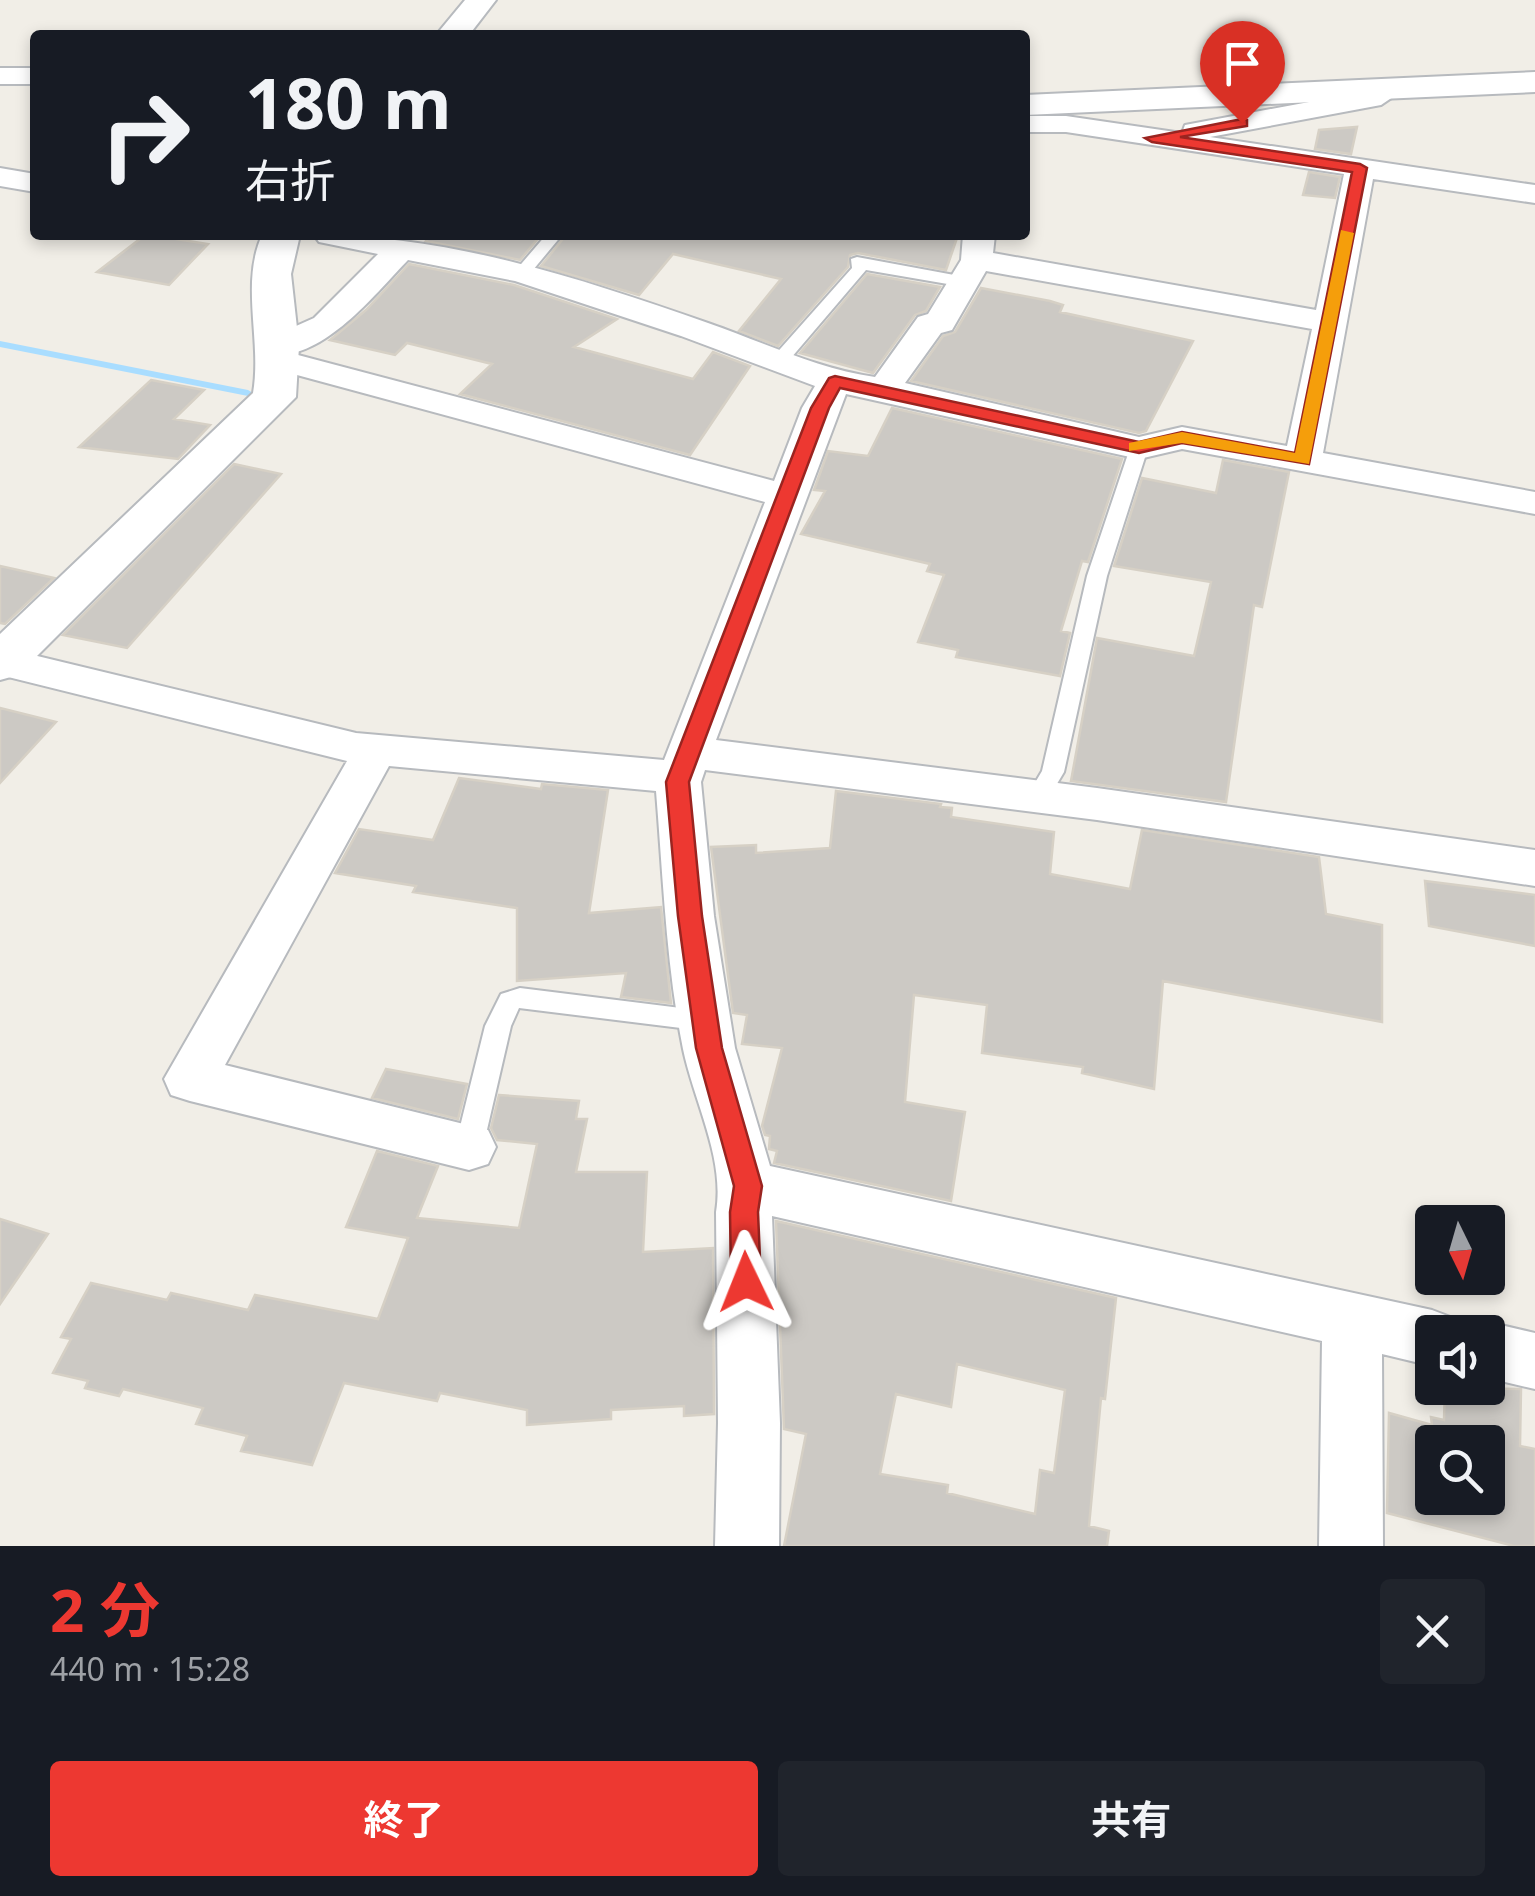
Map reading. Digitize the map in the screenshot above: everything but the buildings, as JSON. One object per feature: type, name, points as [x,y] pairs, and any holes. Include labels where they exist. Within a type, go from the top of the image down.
[{"type":"street","points":[[456,30],[481,0]]},
{"type":"street","points":[[0,76],[30,76]]},
{"type":"street","points":[[1030,105],[1535,82]]},
{"type":"street","points":[[1152,138],[1371,99],[1392,88]]},
{"type":"street","points":[[1030,124],[1066,124],[1535,194]]},
{"type":"street","points":[[1303,460],[1360,168]]},
{"type":"street","points":[[0,177],[30,183]]},
{"type":"street","points":[[1,662],[274,397],[278,356],[270,291],[278,240]]},
{"type":"street","points":[[360,240],[522,274],[835,382],[884,389],[1139,448],[1182,438],[1535,503]]},
{"type":"street","points":[[278,356],[326,325],[403,247]]},
{"type":"street","points":[[884,389],[930,324],[940,323],[973,259],[1327,322]]},
{"type":"street","points":[[278,356],[298,366],[786,496]]},
{"type":"street","points":[[747,1546],[750,1422],[744,1212],[748,1186],[709,1048],[690,916],[683,764],[820,408],[835,382]]},
{"type":"street","points":[[1,662],[376,750],[683,764],[1037,798],[1535,868]]},
{"type":"street","points":[[376,750],[190,1079],[469,1148]]},
{"type":"street","points":[[748,1186],[1415,1334]]},
{"type":"street","points":[[1351,1546],[1352,1320]]},
{"type":"street","points":[[1505,1354],[1535,1361]]},
{"type":"lane","points":[[522,274],[550,240]]},
{"type":"lane","points":[[779,361],[818,322],[860,268],[858,263],[973,259]]},
{"type":"lane","points":[[1037,798],[1054,772],[1097,576],[1139,448]]},
{"type":"lane","points":[[469,1148],[498,1026],[510,1000],[520,998],[705,1021]]},
{"type":"waterway","points":[[0,344],[248,393]]},
{"type":"slow traffic","points":[[1135,447],[1182,438],[1303,460],[1346,233]]},
{"type":"route","points":[[746,1282],[744,1212],[748,1186],[709,1048],[690,916],[678,782],[820,408],[835,382],[884,389],[1139,448],[1182,438],[1303,460],[1360,168],[1152,138],[1242,123]]}]
